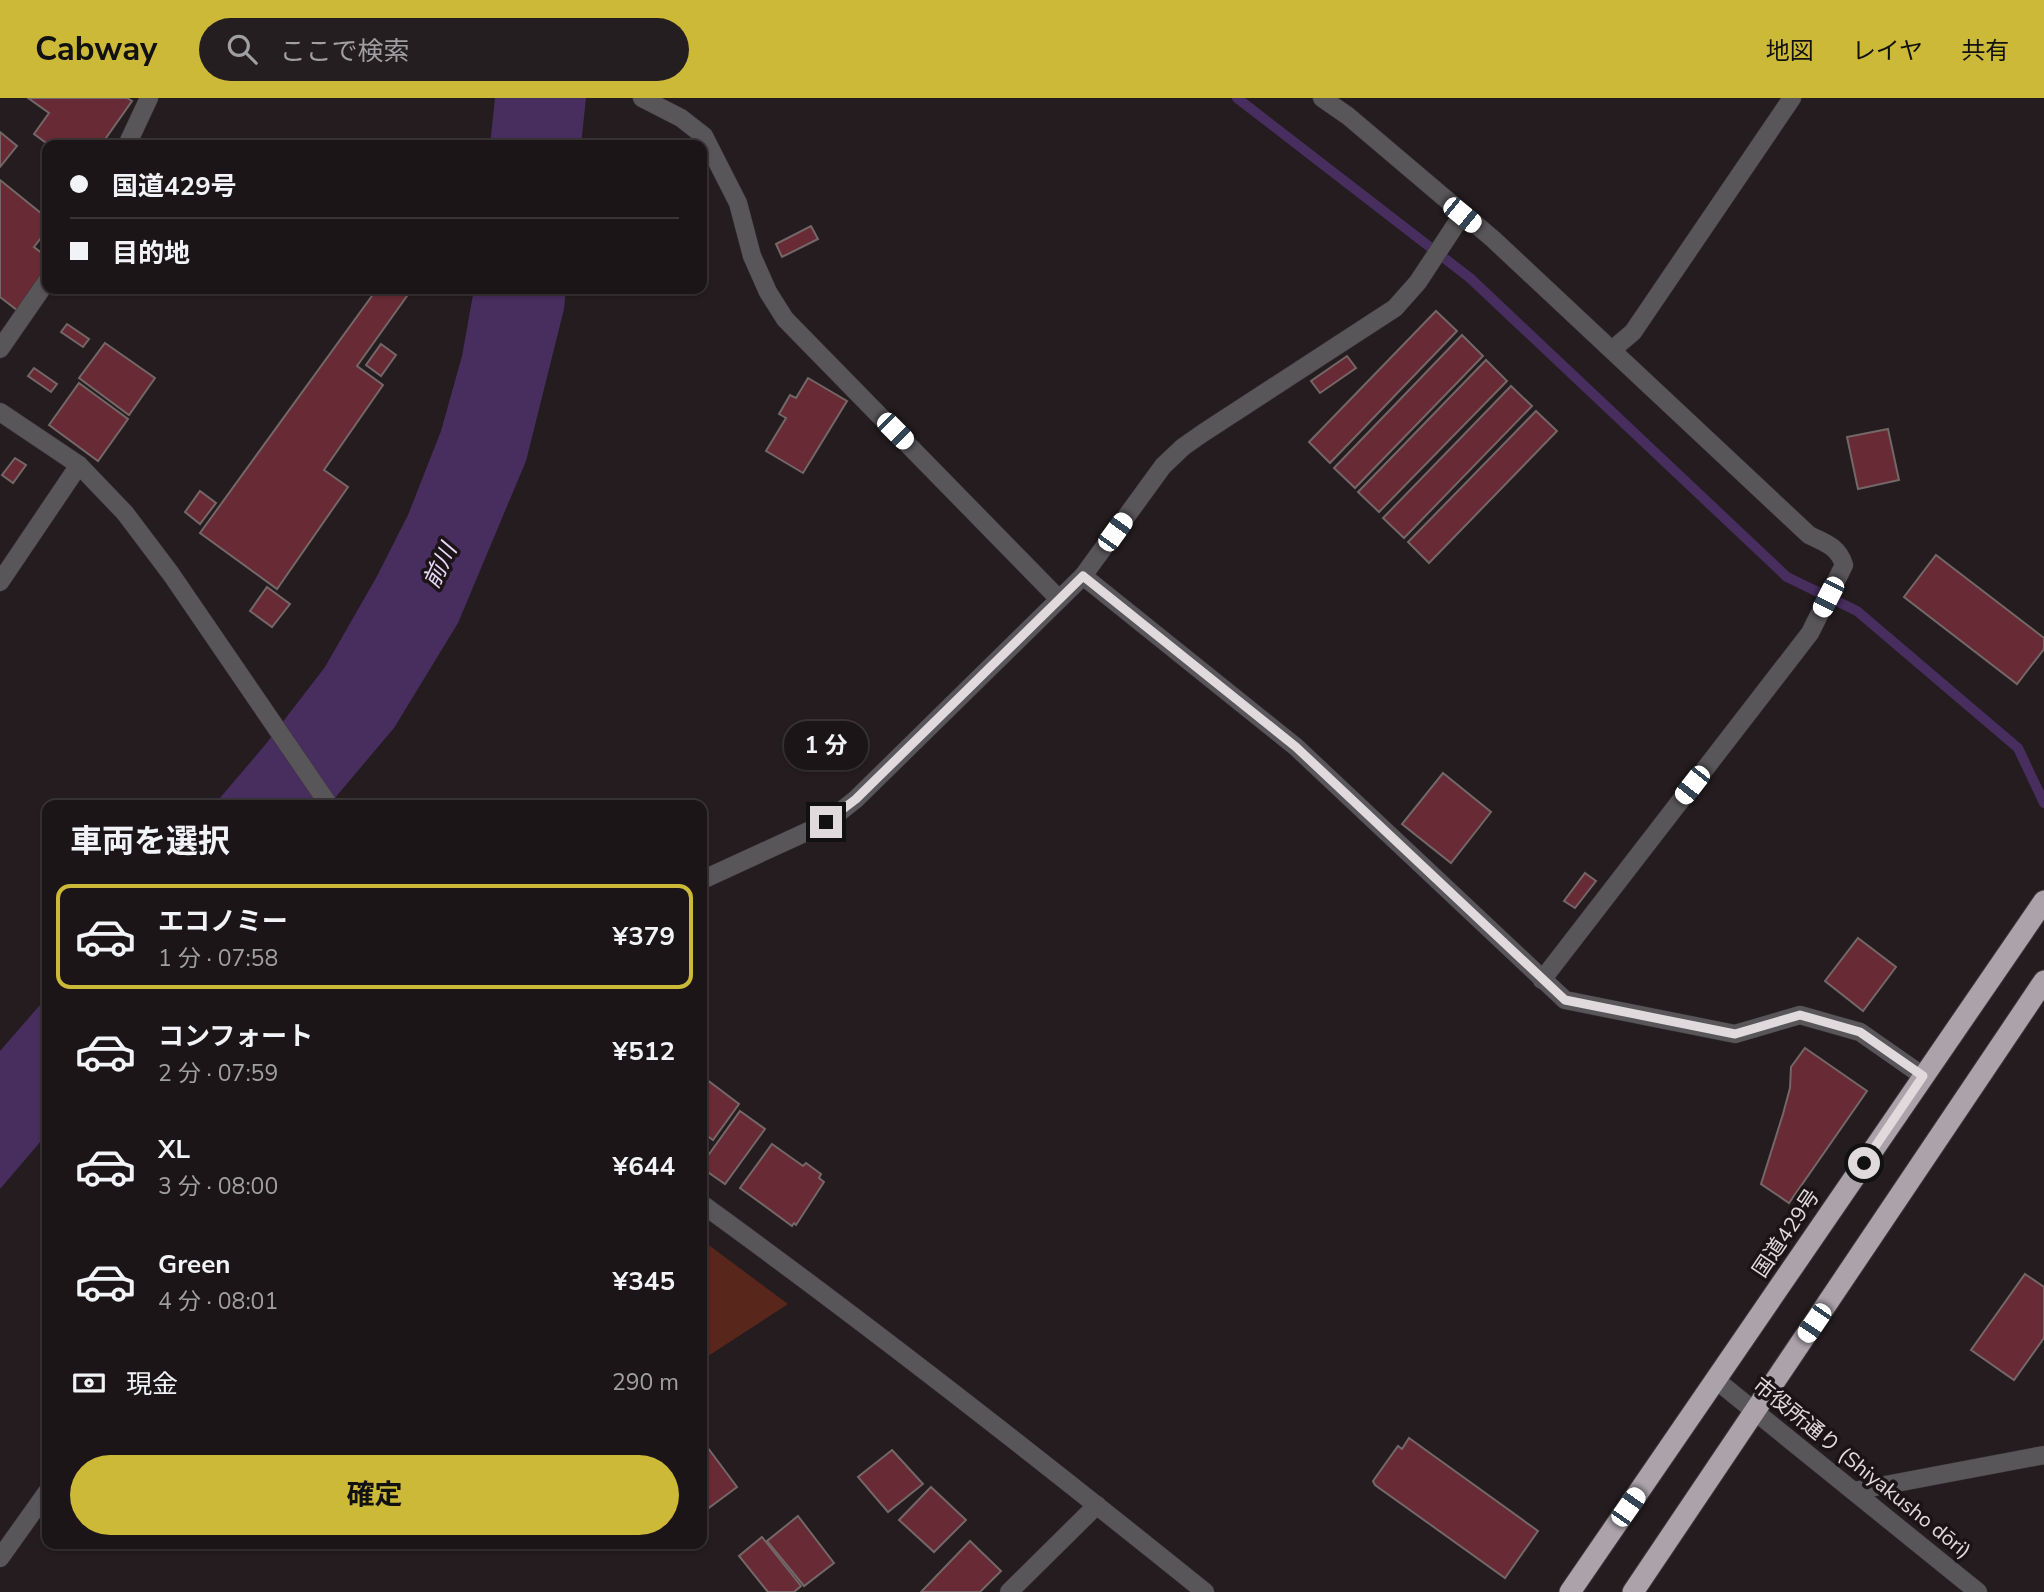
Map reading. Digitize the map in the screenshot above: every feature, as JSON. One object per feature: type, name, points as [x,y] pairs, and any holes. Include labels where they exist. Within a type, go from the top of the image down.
[{"type":"highway","name":"国道429号","points":[[1570,1592],[2044,901]]},
{"type":"highway","points":[[1633,1592],[2044,981]]},
{"type":"street","points":[[129,140],[149,98]]},
{"type":"street","points":[[642,98],[681,118],[706,140]]},
{"type":"street","points":[[1322,98],[1348,116],[1458,221],[1493,240],[1808,535],[1841,553],[1844,565],[1810,634],[1542,980]]},
{"type":"street","points":[[1612,350],[1633,332],[1792,98]]},
{"type":"street","points":[[707,142],[738,203],[752,256],[768,292],[785,319],[1059,599]]},
{"type":"street","points":[[707,878],[826,822],[856,799],[1083,576],[1163,466],[1183,447],[1395,308],[1418,282],[1458,221]]},
{"type":"street","points":[[0,349],[42,288]]},
{"type":"street","points":[[0,412],[79,465],[125,513],[201,617],[326,800]]},
{"type":"street","points":[[0,582],[79,465]]},
{"type":"street","points":[[1083,576],[1296,747],[1565,1000],[1735,1034],[1800,1015],[1860,1032],[1923,1076]]},
{"type":"street","points":[[707,1208],[832,1299],[1097,1504],[1205,1592]]},
{"type":"street","name":"市役所通り (Shiyakusho dōri)","points":[[1716,1380],[1978,1592]]},
{"type":"street","points":[[1854,1491],[2044,1455]]},
{"type":"street","points":[[0,1558],[42,1499]]},
{"type":"street","points":[[1009,1592],[1097,1504]]},
{"type":"shaded area","points":[[707,1244],[788,1304],[707,1357]]},
{"type":"water","points":[[495,98],[586,98],[582,140],[491,140]]},
{"type":"water","name":"前川","points":[[473,294],[566,294],[526,461],[458,623],[394,728],[333,800],[218,800],[325,667],[376,578],[408,515],[441,431],[462,356]]},
{"type":"water","points":[[42,1003],[42,1140],[0,1189],[0,1051]]},
{"type":"building","points":[[28,98],[127,98],[132,101],[105,140],[42,140],[34,134],[49,113]]},
{"type":"building","points":[[0,132],[17,146],[0,167]]},
{"type":"building","points":[[0,180],[42,214],[42,237],[34,247],[42,253],[42,280],[17,310],[0,297]]},
{"type":"building","points":[[811,226],[818,239],[782,257],[776,244]]},
{"type":"building","points":[[373,294],[407,296],[357,366],[383,385],[324,470],[348,487],[277,589],[200,533]]},
{"type":"building","points":[[1436,311],[1457,331],[1330,463],[1309,442]]},
{"type":"building","points":[[67,324],[89,339],[83,347],[61,332]]},
{"type":"building","points":[[1462,335],[1483,356],[1355,488],[1334,468]]},
{"type":"building","points":[[105,343],[155,378],[129,415],[79,378]]},
{"type":"building","points":[[381,344],[396,355],[381,376],[366,365]]},
{"type":"building","points":[[1347,356],[1356,368],[1320,393],[1311,381]]},
{"type":"building","points":[[1486,360],[1507,381],[1379,512],[1358,492]]},
{"type":"building","points":[[34,368],[57,384],[51,392],[28,376]]},
{"type":"building","points":[[808,378],[847,401],[803,473],[766,451],[786,418],[779,414],[790,395],[796,398]]},
{"type":"building","points":[[79,383],[128,419],[98,461],[49,425]]},
{"type":"building","points":[[1511,386],[1532,406],[1404,538],[1383,518]]},
{"type":"building","points":[[1536,411],[1557,431],[1429,563],[1408,542]]},
{"type":"building","points":[[1888,429],[1899,480],[1858,489],[1847,437]]},
{"type":"building","points":[[15,458],[26,465],[13,483],[2,475]]},
{"type":"building","points":[[200,491],[216,503],[200,524],[185,512]]},
{"type":"building","points":[[1936,555],[2044,638],[2044,649],[2017,684],[1904,597]]},
{"type":"building","points":[[267,587],[290,604],[272,627],[250,611]]},
{"type":"building","points":[[1443,773],[1491,812],[1451,863],[1402,824]]},
{"type":"building","points":[[1585,873],[1596,881],[1575,908],[1564,901]]},
{"type":"building","points":[[1858,938],[1896,967],[1863,1011],[1825,981]]},
{"type":"building","points":[[1805,1048],[1867,1091],[1789,1203],[1761,1184],[1790,1088],[1791,1067]]},
{"type":"building","points":[[707,1080],[739,1104],[713,1140],[707,1136]]},
{"type":"building","points":[[740,1111],[765,1129],[725,1184],[707,1171],[707,1157]]},
{"type":"building","points":[[772,1144],[803,1166],[806,1163],[821,1174],[819,1178],[824,1182],[796,1225],[794,1223],[792,1226],[740,1188]]},
{"type":"building","points":[[2025,1274],[2044,1287],[2044,1338],[2014,1380],[1971,1350]]},
{"type":"building","points":[[1409,1438],[1538,1531],[1505,1578],[1375,1485],[1373,1481],[1398,1446],[1402,1449]]},
{"type":"building","points":[[707,1447],[737,1487],[707,1509]]},
{"type":"building","points":[[892,1450],[923,1484],[888,1512],[858,1477]]},
{"type":"building","points":[[931,1487],[966,1520],[934,1552],[899,1520]]},
{"type":"building","points":[[798,1516],[834,1563],[804,1586],[767,1541]]},
{"type":"building","points":[[762,1537],[801,1586],[794,1592],[768,1592],[739,1556]]},
{"type":"building","points":[[970,1541],[1001,1571],[980,1592],[921,1592]]},
{"type":"waterway","points":[[1237,98],[1470,278],[1787,577],[1857,611],[2018,748],[2044,803]]},
{"type":"route","points":[[826,822],[856,799],[1083,576],[1296,747],[1565,1000],[1735,1034],[1800,1015],[1860,1032],[1923,1076],[1864,1163]]}]
